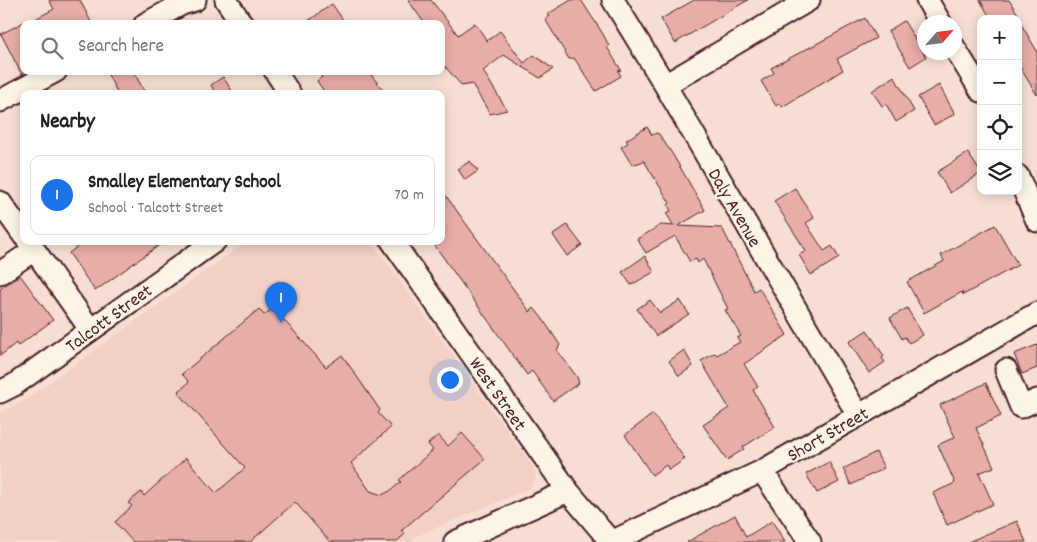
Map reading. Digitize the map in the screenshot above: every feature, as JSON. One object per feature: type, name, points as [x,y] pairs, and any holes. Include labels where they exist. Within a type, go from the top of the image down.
[{"type":"street","points":[[152,20],[182,4],[196,0]]},
{"type":"street","points":[[226,0],[239,20]]},
{"type":"street","name":"Daly Avenue","points":[[613,0],[665,85],[858,415]]},
{"type":"street","points":[[665,85],[809,0]]},
{"type":"street","points":[[927,0],[936,15]]},
{"type":"street","points":[[962,60],[977,84]]},
{"type":"street","points":[[21,90],[49,75]]},
{"type":"street","points":[[278,75],[287,90]]},
{"type":"street","points":[[0,101],[20,90]]},
{"type":"street","points":[[1022,185],[1037,221]]},
{"type":"street","points":[[0,202],[20,231]]},
{"type":"street","points":[[0,272],[25,245]]},
{"type":"street","points":[[30,245],[90,329]]},
{"type":"street","name":"Talcott Street","points":[[0,392],[14,385],[208,245]]},
{"type":"street","name":"West Street","points":[[395,245],[568,491],[611,542]]},
{"type":"street","name":"Short Street","points":[[611,542],[762,471],[1037,313]]},
{"type":"street","points":[[1006,370],[1021,407],[1037,400]]},
{"type":"street","points":[[762,471],[810,542]]},
{"type":"street","points":[[454,542],[568,491]]},
{"type":"shaded area","points":[[242,245],[374,245],[533,467],[536,474],[533,485],[526,490],[412,538],[414,542],[0,542],[0,413],[19,404]]},
{"type":"building","points":[[49,0],[80,0],[90,20],[33,20],[54,9]]},
{"type":"building","points":[[408,0],[431,0],[458,35],[475,23],[487,41],[500,31],[524,63],[534,55],[553,69],[540,78],[504,55],[483,71],[507,110],[490,114],[472,84],[462,86],[445,67],[445,20],[422,20]]},
{"type":"building","points":[[571,0],[581,0],[603,34],[609,46],[607,47],[621,70],[618,71],[621,76],[596,91],[574,58],[569,59],[545,19],[550,16],[548,14]]},
{"type":"building","points":[[694,0],[748,0],[675,43],[661,19]]},
{"type":"building","points":[[980,0],[1009,0],[1018,15],[989,15]]},
{"type":"building","points":[[332,4],[343,20],[310,20]]},
{"type":"building","points":[[865,18],[876,38],[837,59],[843,70],[782,107],[780,103],[776,106],[761,81],[774,73],[771,68]]},
{"type":"building","points":[[904,21],[917,42],[917,60],[921,60],[910,67],[888,31]]},
{"type":"building","points":[[20,24],[20,71],[1,34]]},
{"type":"building","points":[[1022,26],[1037,51],[1037,95],[1022,71]]},
{"type":"building","points":[[108,75],[135,75],[144,90],[116,90]]},
{"type":"building","points":[[320,75],[371,75],[383,90],[323,90],[317,81],[322,77]]},
{"type":"building","points":[[894,76],[914,111],[896,122],[886,104],[882,106],[872,91]]},
{"type":"building","points":[[223,77],[231,90],[214,90],[211,85]]},
{"type":"building","points":[[939,85],[955,114],[934,125],[918,97]]},
{"type":"building","points":[[647,127],[652,135],[659,134],[705,210],[678,226],[722,228],[754,291],[759,288],[787,335],[744,364],[758,387],[753,390],[775,427],[743,447],[744,449],[727,460],[703,425],[729,408],[701,361],[715,353],[717,355],[740,342],[737,338],[741,336],[725,310],[728,309],[703,259],[698,263],[696,259],[690,262],[675,236],[646,253],[637,239],[661,225],[674,226],[666,213],[671,211],[668,205],[670,203],[644,161],[632,165],[621,147],[628,143],[626,140]]},
{"type":"building","points":[[968,153],[977,167],[977,176],[950,193],[937,172]]},
{"type":"building","points":[[470,161],[478,171],[465,180],[458,169]]},
{"type":"building","points":[[795,188],[814,218],[806,223],[824,251],[832,246],[839,258],[811,275],[799,255],[806,251],[774,201]]},
{"type":"building","points":[[445,195],[530,312],[534,308],[542,318],[560,345],[557,350],[577,377],[579,383],[553,401],[532,371],[527,375],[434,245],[445,245]]},
{"type":"building","points":[[567,225],[582,245],[567,256],[553,235]]},
{"type":"building","points":[[995,225],[1018,265],[963,295],[962,292],[924,313],[907,282],[944,261],[941,255]]},
{"type":"building","points":[[80,245],[159,245],[95,291],[69,253]]},
{"type":"building","points":[[645,256],[654,272],[631,285],[622,272]]},
{"type":"building","points":[[20,275],[53,320],[18,346],[16,343],[0,356],[0,289]]},
{"type":"building","points":[[650,300],[660,313],[680,300],[689,314],[656,336],[637,309]]},
{"type":"building","points":[[273,308],[326,367],[342,355],[380,410],[378,413],[391,427],[351,463],[370,491],[382,495],[401,482],[399,480],[433,450],[428,444],[438,435],[448,446],[462,433],[485,459],[402,530],[405,534],[396,542],[330,542],[295,502],[250,542],[133,542],[115,522],[132,506],[128,503],[141,492],[144,496],[186,458],[216,493],[245,468],[178,392],[189,382],[182,374],[259,309],[264,315]]},
{"type":"building","points":[[907,308],[923,335],[909,343],[905,337],[902,339],[890,318]]},
{"type":"building","points":[[867,330],[884,356],[882,358],[885,362],[869,373],[849,342]]},
{"type":"building","points":[[1037,345],[1037,368],[1022,374],[1014,354]]},
{"type":"building","points":[[684,350],[693,366],[679,376],[669,361]]},
{"type":"building","points":[[986,383],[1001,416],[976,428],[994,467],[979,473],[993,504],[947,525],[933,493],[955,483],[938,445],[955,437],[940,405]]},
{"type":"building","points":[[653,414],[685,459],[669,470],[666,465],[652,475],[625,435]]},
{"type":"building","points":[[876,452],[884,468],[851,485],[843,469]]},
{"type":"building","points":[[829,462],[839,482],[817,493],[806,474]]},
{"type":"building","points":[[735,515],[746,537],[772,521],[785,542],[687,542]]},
{"type":"building","points":[[1017,521],[1026,542],[968,542]]},
{"type":"place","name":"Smalley Elementary School","points":[[281,323]]}]
